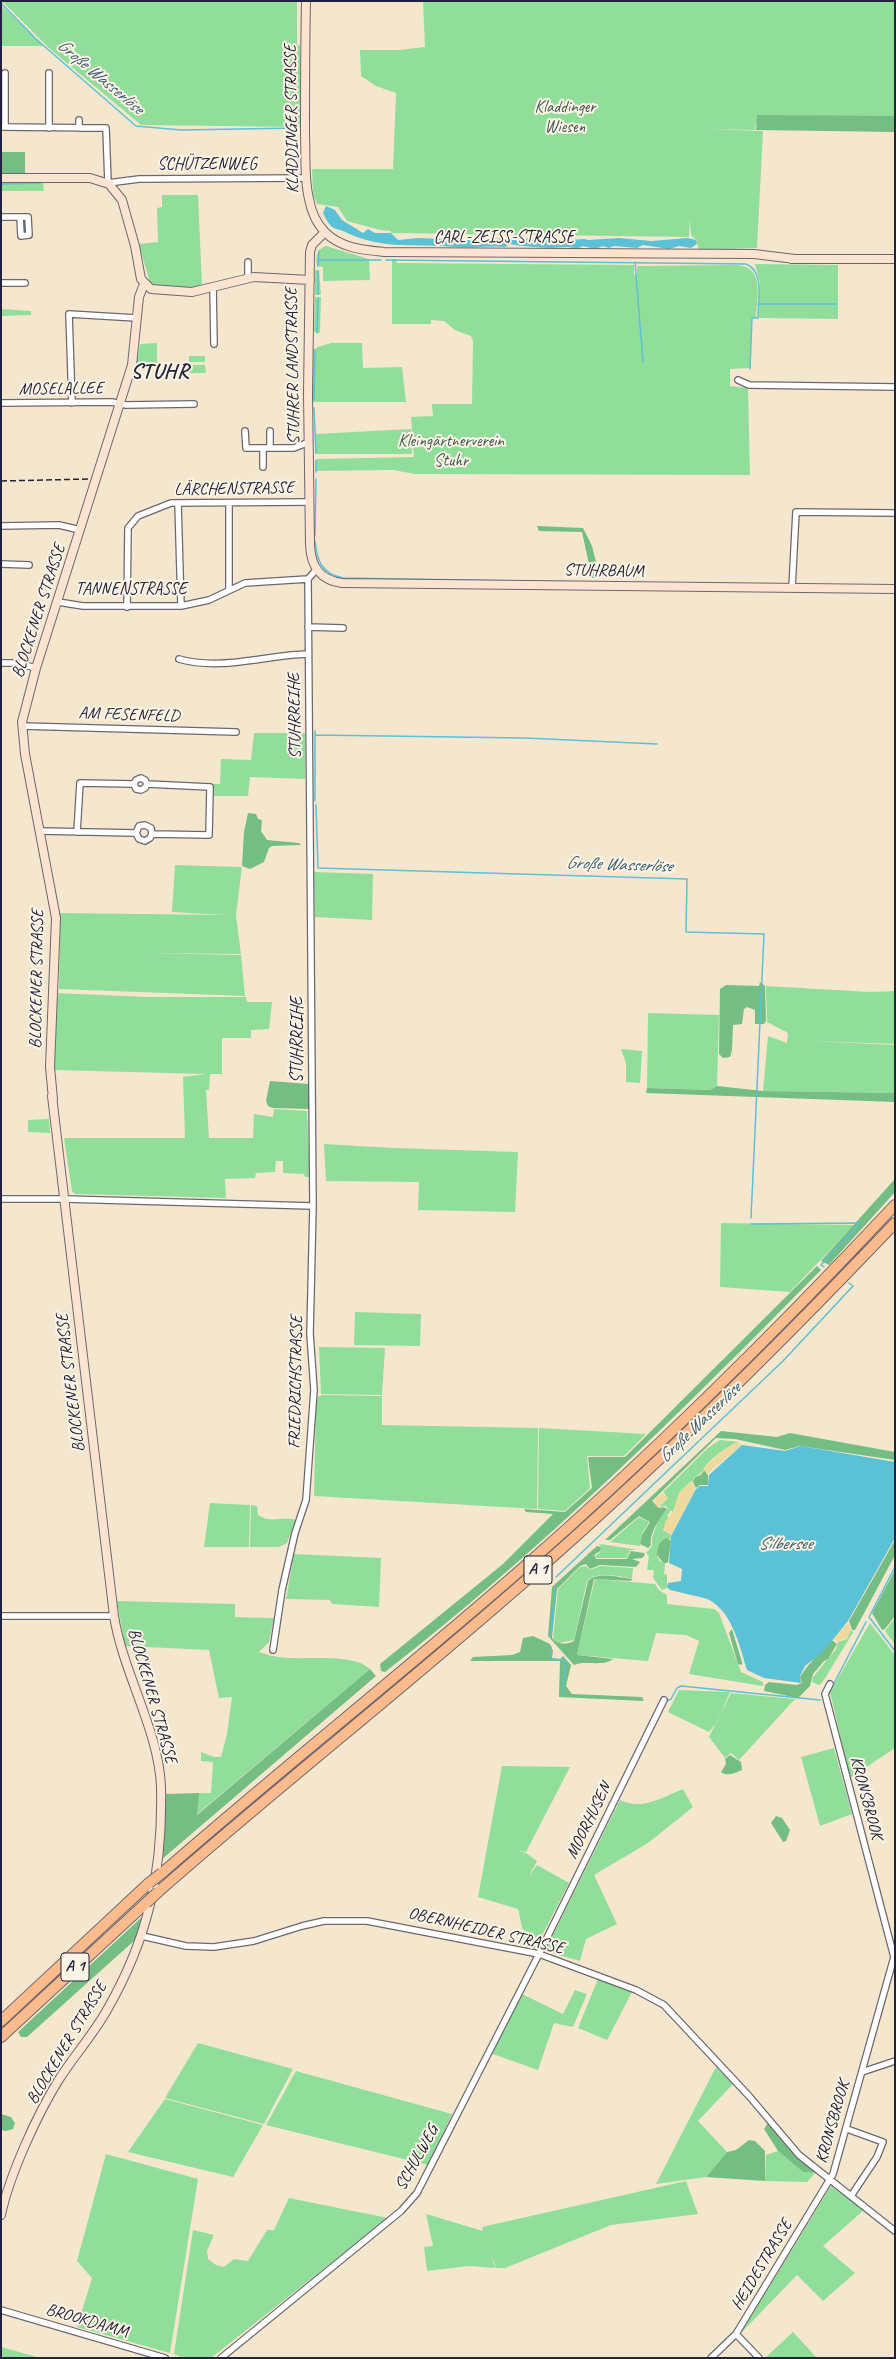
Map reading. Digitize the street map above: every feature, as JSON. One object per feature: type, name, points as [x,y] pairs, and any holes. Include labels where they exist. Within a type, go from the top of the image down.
[{"type":"highway","name":"A 1","points":[[1,2020],[149,1883],[460,1621],[592,1505],[749,1357],[895,1205]]},
{"type":"highway","name":"A 1","points":[[2,2036],[158,1892],[273,1793],[451,1645],[607,1509],[768,1354],[895,1223]]},
{"type":"street","name":"KLADDINGER STRASSE","points":[[306,1],[306,178],[311,209],[325,232]]},
{"type":"street","points":[[5,73],[3,127],[106,128],[108,183]]},
{"type":"street","points":[[49,73],[49,128]]},
{"type":"street","points":[[79,120],[79,128]]},
{"type":"street","points":[[1,178],[86,178],[98,179],[108,183],[122,200],[144,284]]},
{"type":"street","name":"SCHÜTZENWEG","points":[[108,183],[139,179],[306,178]]},
{"type":"street","points":[[1,217],[20,217]]},
{"type":"street","points":[[310,280],[311,248],[325,232]]},
{"type":"street","name":"CARL-ZEISS-STRASSE","points":[[325,232],[346,246],[384,252],[766,254],[795,259],[895,259]]},
{"type":"street","points":[[248,262],[248,278]]},
{"type":"street","name":"STUHRER LANDSTRASSE","points":[[144,284],[151,289],[176,292],[195,291],[248,278],[310,280],[310,552],[316,570]]},
{"type":"street","points":[[1,283],[26,283]]},
{"type":"street","name":"BLOCKENER STRASSE","points":[[1,2215],[11,2181],[50,2094],[108,2009],[142,1936],[150,1910],[157,1873],[161,1785],[148,1730],[120,1650],[114,1616],[66,1199],[66,1175],[52,1096],[50,1057],[56,918],[25,754],[22,726],[27,699],[36,668],[132,365],[139,297],[144,284]]},
{"type":"street","points":[[213,287],[214,344]]},
{"type":"street","points":[[72,403],[69,314],[136,318]]},
{"type":"street","points":[[738,380],[749,385],[895,387]]},
{"type":"street","name":"MOSELALLEE","points":[[1,403],[194,404]]},
{"type":"street","points":[[245,431],[246,448],[294,448],[309,442]]},
{"type":"street","points":[[270,431],[270,448]]},
{"type":"street","points":[[263,448],[263,467]]},
{"type":"street","name":"LÄRCHENSTRASSE","points":[[126,607],[128,528],[138,516],[146,511],[163,505],[178,503],[309,502]]},
{"type":"street","points":[[178,503],[181,606]]},
{"type":"street","points":[[229,503],[229,589]]},
{"type":"street","points":[[792,588],[796,512],[895,513]]},
{"type":"street","points":[[1,526],[59,525],[80,530]]},
{"type":"street","points":[[1,564],[30,565]]},
{"type":"street","points":[[308,579],[316,570]]},
{"type":"street","name":"STUHRBAUM","points":[[316,570],[329,580],[342,583],[895,589]]},
{"type":"street","name":"TANNENSTRASSE","points":[[58,602],[83,606],[181,606],[209,600],[229,589],[245,583],[308,579]]},
{"type":"street","name":"STUHRREIHE","points":[[308,579],[313,1206]]},
{"type":"street","points":[[308,627],[343,628]]},
{"type":"street","points":[[179,659],[188,662],[238,663],[308,654]]},
{"type":"street","points":[[1,663],[18,664],[36,668]]},
{"type":"street","name":"AM FESENFELD","points":[[22,726],[236,732]]},
{"type":"street","points":[[134,784],[136,780],[141,778],[145,780],[147,784]]},
{"type":"street","points":[[78,832],[80,783],[134,784]]},
{"type":"street","points":[[134,784],[136,789],[141,790],[145,788],[147,784]]},
{"type":"street","points":[[147,784],[210,787],[209,835],[152,834]]},
{"type":"street","points":[[145,825],[151,828],[152,834],[150,838],[145,841],[139,839],[136,833],[139,826],[145,825]]},
{"type":"street","points":[[40,832],[136,833]]},
{"type":"street","points":[[1,1199],[66,1199],[313,1206]]},
{"type":"street","name":"FRIEDRICHSTRASSE","points":[[273,1650],[282,1590],[295,1533],[306,1500],[314,1390],[310,1334],[313,1206]]},
{"type":"street","points":[[1,1616],[114,1616]]},
{"type":"street","name":"KRONSBROOK","points":[[829,2180],[833,2174],[847,2129],[894,1957],[825,1694],[830,1684]]},
{"type":"street","name":"MOORHUSEN","points":[[539,1954],[664,1700]]},
{"type":"street","name":"OBERNHEIDER STRASSE","points":[[142,1936],[186,1946],[214,1947],[254,1941],[302,1926],[324,1921],[355,1920],[392,1925],[539,1954],[636,1990],[660,2002],[749,2096],[792,2148],[829,2180],[895,2231]]},
{"type":"street","name":"SCHULWEG","points":[[221,2358],[401,2211],[417,2193],[539,1954]]},
{"type":"street","name":"KRONSBROOK","points":[[862,2072],[895,2061]]},
{"type":"street","points":[[847,2129],[883,2142],[877,2157],[851,2196]]},
{"type":"street","name":"HEIDESTRASSE","points":[[711,2358],[736,2334],[829,2180]]},
{"type":"street","name":"BROOKDAMM","points":[[1,2310],[165,2358]]},
{"type":"street","points":[[736,2334],[759,2358]]},
{"type":"green space","points":[[2,1],[297,1],[297,44],[300,46],[300,127],[141,125],[49,48]]},
{"type":"green space","name":"Kladdinger Wiesen","points":[[423,1],[895,1],[895,125],[756,123],[755,130],[704,129],[763,131],[757,248],[699,250],[696,240],[691,235],[690,220],[689,237],[391,233],[391,231],[380,230],[347,221],[338,207],[317,204],[313,194],[312,169],[393,169],[396,93],[376,86],[361,76],[360,50],[399,50],[425,47]]},
{"type":"green space","points":[[1,5],[43,46],[1,46]]},
{"type":"green space","points":[[757,115],[895,116],[895,132],[756,130]]},
{"type":"green space","points":[[1,152],[25,152],[25,174],[2,174]]},
{"type":"green space","points":[[1,181],[43,181],[44,191],[1,191]]},
{"type":"green space","points":[[162,195],[198,195],[202,286],[162,288],[150,283],[139,244],[158,242],[157,208],[162,207]]},
{"type":"green space","points":[[326,246],[369,259],[370,280],[323,281],[323,267],[317,266],[316,260],[319,251]]},
{"type":"green space","name":"Kleingärtnerverein Stuhr","points":[[392,259],[396,259],[397,263],[634,265],[634,275],[637,276],[637,266],[737,265],[746,267],[752,271],[756,277],[758,293],[756,318],[751,318],[751,368],[730,369],[730,386],[748,388],[750,475],[415,474],[393,470],[315,471],[315,460],[317,459],[414,457],[411,417],[433,416],[432,404],[472,404],[473,341],[471,336],[455,330],[444,321],[431,320],[431,324],[392,324]]},
{"type":"green space","points":[[755,264],[838,265],[838,319],[759,318],[760,282]]},
{"type":"green space","points":[[315,270],[319,270],[321,295],[315,295]]},
{"type":"green space","points":[[315,297],[321,297],[320,332],[317,334],[314,331]]},
{"type":"green space","points":[[1,309],[31,311],[31,315],[1,316]]},
{"type":"green space","points":[[157,343],[157,363],[137,363],[140,344]]},
{"type":"green space","points":[[331,343],[362,343],[363,368],[402,367],[406,402],[310,402],[311,351]]},
{"type":"green space","points":[[189,356],[205,356],[205,362],[189,362]]},
{"type":"green space","points":[[190,365],[205,365],[206,373],[190,373]]},
{"type":"green space","points":[[411,429],[412,454],[315,454],[315,434]]},
{"type":"green space","points":[[537,526],[583,528],[592,546],[600,578],[592,578],[582,532],[539,531]]},
{"type":"green space","points":[[254,733],[305,733],[305,779],[250,777],[248,796],[212,796],[213,784],[220,784],[221,759],[251,760]]},
{"type":"green space","points":[[248,813],[256,814],[258,819],[262,820],[261,831],[267,840],[299,843],[301,845],[272,846],[269,848],[264,862],[250,869],[242,866],[244,832]]},
{"type":"green space","points":[[175,865],[242,867],[236,915],[241,954],[144,953],[241,955],[245,996],[59,989],[60,913],[226,915],[172,912]]},
{"type":"green space","points":[[314,872],[373,874],[372,920],[315,917]]},
{"type":"green space","points":[[760,982],[765,986],[766,1021],[764,1024],[755,1024],[755,1010],[747,1007],[744,1009],[742,1024],[733,1025],[732,1050],[730,1057],[723,1058],[719,1054],[720,989],[726,985],[759,986]]},
{"type":"green space","points":[[766,986],[870,992],[895,991],[895,1044],[809,1041],[895,1045],[895,1093],[763,1091],[768,1036],[787,1043],[788,1033],[767,1022]]},
{"type":"green space","points":[[56,993],[147,997],[246,997],[247,1002],[272,1002],[269,1029],[251,1030],[251,1038],[222,1038],[222,1074],[210,1074],[209,1090],[206,1090],[209,1138],[253,1138],[254,1114],[273,1117],[274,1109],[307,1111],[310,1177],[305,1177],[304,1174],[283,1173],[283,1161],[276,1161],[275,1172],[256,1173],[255,1178],[225,1179],[224,1162],[226,1198],[75,1194],[72,1191],[64,1138],[185,1138],[183,1077],[206,1074],[53,1070]]},
{"type":"green space","points":[[648,1013],[719,1015],[717,1086],[710,1090],[647,1088]]},
{"type":"green space","points":[[621,1049],[642,1051],[640,1083],[626,1082],[626,1063]]},
{"type":"green space","points":[[270,1081],[309,1084],[310,1109],[273,1108],[268,1106],[266,1101]]},
{"type":"green space","points":[[717,1086],[763,1091],[895,1093],[895,1102],[646,1093],[647,1088],[710,1090]]},
{"type":"green space","points":[[49,1119],[50,1133],[28,1132],[28,1120]]},
{"type":"green space","points":[[324,1144],[518,1152],[515,1212],[418,1210],[419,1182],[326,1181]]},
{"type":"green space","points":[[895,1179],[895,1192],[829,1265],[821,1261]]},
{"type":"green space","points":[[721,1223],[854,1225],[790,1292],[720,1287]]},
{"type":"green space","points":[[817,1266],[821,1270],[662,1429],[608,1480],[499,1579],[385,1672],[381,1671],[380,1664],[503,1564],[553,1514],[526,1512],[524,1509],[565,1512],[592,1488],[588,1457],[625,1457]]},
{"type":"green space","points":[[355,1312],[421,1314],[420,1346],[354,1345]]},
{"type":"green space","points":[[319,1347],[385,1348],[382,1395],[321,1394]]},
{"type":"green space","points":[[322,1395],[382,1396],[382,1425],[538,1428],[537,1509],[314,1496],[316,1404],[318,1397]]},
{"type":"green space","points":[[539,1428],[646,1434],[624,1456],[587,1456],[590,1488],[565,1511],[538,1509]]},
{"type":"green space","points":[[721,1431],[777,1437],[790,1433],[895,1452],[895,1460],[800,1446],[785,1450],[735,1439],[716,1438],[652,1501],[659,1508],[664,1507],[667,1509],[656,1526],[652,1536],[651,1545],[648,1548],[640,1544],[642,1535],[650,1522],[639,1516],[610,1540],[605,1540]]},
{"type":"green space","points":[[720,1440],[739,1442],[726,1448],[718,1454],[707,1464],[701,1473],[694,1477],[693,1482],[691,1481],[679,1493],[673,1512],[671,1510],[667,1516],[669,1518],[663,1530],[671,1535],[670,1539],[662,1540],[657,1555],[659,1560],[665,1565],[664,1574],[667,1575],[667,1588],[662,1590],[653,1578],[654,1570],[647,1570],[649,1556],[646,1553],[652,1546],[652,1538],[658,1521],[668,1508],[665,1506],[659,1507],[668,1498],[663,1492],[708,1448]]},
{"type":"green space","points":[[704,1470],[708,1475],[708,1485],[700,1485],[696,1488],[693,1482],[695,1477],[701,1475]]},
{"type":"green space","points":[[210,1503],[250,1505],[249,1547],[204,1547]]},
{"type":"green space","points":[[251,1505],[257,1506],[258,1515],[263,1518],[296,1520],[287,1543],[279,1547],[250,1547]]},
{"type":"green space","points":[[639,1517],[649,1522],[642,1534],[640,1546],[610,1542]]},
{"type":"green space","points":[[667,1538],[671,1541],[668,1562],[664,1564],[657,1555],[658,1547],[662,1540]]},
{"type":"green space","points":[[895,1540],[895,1555],[855,1630],[852,1630],[849,1621]]},
{"type":"green space","points":[[601,1544],[638,1550],[630,1550],[627,1558],[596,1558],[595,1556],[600,1552],[601,1546],[599,1545]]},
{"type":"green space","points":[[597,1546],[601,1547],[600,1551],[594,1555],[596,1559],[627,1559],[631,1551],[644,1553],[645,1555],[642,1558],[632,1559],[640,1562],[636,1567],[600,1565],[590,1569],[586,1564],[580,1566],[557,1589],[552,1638],[559,1643],[565,1644],[574,1641],[588,1581],[602,1575],[632,1579],[631,1581],[594,1579],[577,1655],[613,1659],[604,1663],[584,1663],[574,1665],[548,1636],[552,1587]]},
{"type":"green space","points":[[294,1554],[381,1558],[379,1607],[332,1604],[330,1600],[286,1599]]},
{"type":"green space","points":[[586,1566],[590,1570],[600,1566],[633,1568],[632,1579],[602,1575],[591,1578],[587,1581],[574,1640],[559,1643],[553,1639],[558,1589],[580,1567]]},
{"type":"green space","points":[[895,1570],[895,1616],[885,1629],[882,1630],[872,1613]]},
{"type":"green space","points":[[595,1579],[655,1584],[659,1590],[667,1595],[667,1604],[714,1609],[719,1613],[741,1672],[763,1682],[763,1686],[689,1674],[699,1641],[686,1635],[656,1633],[648,1661],[577,1655]]},
{"type":"green space","points":[[117,1601],[235,1604],[235,1617],[274,1618],[269,1642],[259,1652],[288,1658],[339,1659],[362,1664],[370,1669],[196,1815],[199,1793],[211,1793],[213,1762],[201,1761],[201,1752],[214,1757],[221,1757],[227,1734],[232,1697],[219,1698],[209,1650],[125,1646]]},
{"type":"green space","points":[[895,1618],[895,1645],[885,1631]]},
{"type":"green space","points":[[870,1623],[895,1655],[895,1748],[850,1778],[830,1692]]},
{"type":"green space","points":[[732,1629],[742,1665],[738,1664],[729,1633]]},
{"type":"green space","points":[[851,1630],[853,1632],[822,1683],[819,1685],[812,1682],[813,1677],[836,1649],[838,1642],[847,1639]]},
{"type":"green space","points":[[533,1636],[550,1644],[553,1651],[552,1658],[560,1659],[563,1656],[571,1665],[566,1686],[572,1694],[642,1697],[644,1701],[559,1697],[560,1661],[470,1661],[473,1657],[512,1655],[520,1652],[523,1638]]},
{"type":"green space","points":[[832,1640],[837,1644],[828,1659],[824,1661],[813,1674],[810,1686],[798,1698],[764,1691],[765,1685],[769,1682],[797,1685],[802,1683],[800,1677],[811,1662]]},
{"type":"green space","points":[[370,1669],[376,1676],[161,1860],[165,1794],[199,1793],[197,1815]]},
{"type":"green space","points":[[679,1690],[730,1692],[717,1722],[709,1732],[668,1712]]},
{"type":"green space","points":[[731,1693],[795,1699],[739,1760],[731,1753],[725,1758],[709,1737]]},
{"type":"green space","points":[[834,1748],[852,1814],[820,1826],[801,1757]]},
{"type":"green space","points":[[730,1755],[741,1762],[742,1770],[731,1774],[726,1774],[721,1772],[726,1764],[725,1759]]},
{"type":"green space","points":[[502,1766],[570,1767],[526,1852],[516,1850],[526,1853],[537,1861],[529,1876],[537,1865],[569,1883],[535,1949],[518,1944],[523,1931],[518,1909],[478,1897]]},
{"type":"green space","points":[[683,1789],[693,1807],[648,1843],[594,1875],[617,1924],[586,1939],[580,1961],[545,1951],[620,1800],[636,1804],[652,1802]]},
{"type":"green space","points":[[776,1816],[782,1818],[790,1830],[786,1841],[783,1842],[771,1823]]},
{"type":"green space","points":[[143,1916],[135,1940],[27,2037],[21,2037],[18,2032]]},
{"type":"green space","points":[[598,1979],[632,1992],[607,2040],[578,2028]]},
{"type":"green space","points":[[575,1990],[587,1994],[573,2027],[554,2023],[538,2070],[490,2053],[520,1993],[563,2014]]},
{"type":"green space","points":[[198,2043],[293,2069],[264,2124],[165,2098]]},
{"type":"green space","points":[[716,2067],[733,2084],[698,2121],[727,2152],[706,2177],[656,2184]]},
{"type":"green space","points":[[296,2071],[452,2114],[428,2165],[266,2125]]},
{"type":"green space","points":[[165,2099],[263,2125],[233,2177],[128,2152]]},
{"type":"green space","points":[[1,2114],[11,2117],[15,2123],[13,2129],[6,2131],[1,2130]]},
{"type":"green space","points":[[768,2123],[771,2124],[816,2172],[803,2172],[778,2151],[764,2129]]},
{"type":"green space","points":[[749,2140],[755,2141],[765,2151],[765,2181],[706,2177],[727,2152],[736,2150]]},
{"type":"green space","points":[[778,2151],[803,2172],[816,2172],[807,2182],[765,2181],[766,2155]]},
{"type":"green space","points":[[106,2154],[198,2179],[170,2353],[77,2327],[92,2278],[77,2261]]},
{"type":"green space","points":[[686,2181],[698,2214],[611,2225],[505,2268],[496,2268],[491,2255],[495,2268],[469,2266],[427,2271],[424,2247],[433,2246],[426,2214],[483,2231],[482,2227]]},
{"type":"green space","points":[[831,2186],[864,2210],[823,2246],[855,2273],[823,2301],[797,2275],[741,2333]]},
{"type":"green space","points":[[289,2198],[388,2218],[211,2358],[183,2358],[174,2354],[193,2230],[214,2235],[207,2251],[208,2259],[216,2265],[224,2267],[234,2259],[248,2261],[267,2230],[274,2230]]},
{"type":"green space","points":[[793,2332],[817,2358],[765,2358]]},
{"type":"green space","points":[[1,2347],[37,2357],[37,2358],[1,2358]]},
{"type":"sand","points":[[739,1442],[742,1445],[707,1474],[704,1470],[714,1458],[735,1443]]},
{"type":"sand","points":[[691,1481],[696,1488],[671,1535],[664,1530],[665,1522],[673,1512],[679,1493]]},
{"type":"sand","points":[[662,1493],[668,1498],[658,1507],[653,1501]]},
{"type":"sand","points":[[848,1623],[851,1629],[848,1637],[839,1642],[833,1639]]},
{"type":"water","points":[[326,206],[335,210],[342,220],[363,233],[368,229],[375,233],[391,233],[398,240],[418,238],[493,241],[496,238],[588,240],[619,238],[651,241],[688,238],[696,240],[697,244],[691,248],[679,246],[669,249],[643,245],[637,248],[614,246],[609,248],[603,246],[595,249],[583,246],[577,249],[567,247],[530,247],[510,244],[505,247],[493,246],[468,248],[387,244],[373,242],[336,229],[329,223],[323,213]]},
{"type":"water","name":"Silbersee","points":[[742,1445],[785,1451],[801,1446],[895,1462],[895,1538],[848,1621],[822,1653],[805,1666],[800,1676],[801,1683],[764,1678],[747,1670],[733,1628],[721,1609],[713,1602],[704,1598],[670,1590],[667,1587],[668,1583],[681,1581],[682,1569],[669,1563],[671,1536],[696,1489],[700,1486],[708,1486],[709,1475]]},
{"type":"waterway","name":"Große Wasserlöse","points":[[1,3],[36,39],[136,126],[181,130],[298,128]]},
{"type":"waterway","points":[[1,184],[39,183]]},
{"type":"waterway","name":"Große Wasserlöse","points":[[318,266],[319,251]]},
{"type":"waterway","points":[[318,260],[381,260]]},
{"type":"waterway","points":[[386,260],[746,264],[756,273],[759,288],[758,318],[752,318],[750,369]]},
{"type":"waterway","points":[[635,262],[643,362]]},
{"type":"waterway","name":"Große Wasserlöse","points":[[318,271],[318,294]]},
{"type":"waterway","name":"Große Wasserlöse","points":[[317,332],[318,299]]},
{"type":"waterway","points":[[758,304],[836,304]]},
{"type":"waterway","name":"Große Wasserlöse","points":[[314,400],[315,351]]},
{"type":"waterway","name":"Große Wasserlöse","points":[[314,408],[316,453]]},
{"type":"waterway","name":"Große Wasserlöse","points":[[316,461],[316,472]]},
{"type":"waterway","name":"Große Wasserlöse","points":[[315,535],[316,479]]},
{"type":"waterway","points":[[315,541],[317,555],[325,570],[343,578],[593,582]]},
{"type":"waterway","name":"Große Wasserlöse","points":[[315,731],[315,801]]},
{"type":"waterway","points":[[315,735],[525,738],[657,744]]},
{"type":"waterway","name":"Große Wasserlöse","points":[[316,805],[318,868],[687,879],[686,932],[764,934],[751,1218]]},
{"type":"waterway","name":"Große Wasserlöse","points":[[751,1224],[860,1223],[821,1265],[824,1267]]},
{"type":"waterway","name":"Große Wasserlöse","points":[[556,1577],[783,1361],[853,1286],[849,1283]]},
{"type":"waterway","points":[[895,1567],[869,1617],[895,1651]]},
{"type":"waterway","name":"Große Wasserlöse","points":[[551,1637],[555,1587]]},
{"type":"waterway","points":[[829,1693],[866,1622]]},
{"type":"waterway","name":"Große Wasserlöse","points":[[551,1647],[551,1659],[565,1660],[563,1694]]},
{"type":"waterway","points":[[667,1701],[671,1699],[677,1688],[681,1686],[820,1700]]},
{"type":"railway","points":[[1,481],[89,479]]},
{"type":"district","name":"STUHR","points":[[160,372]]}]
